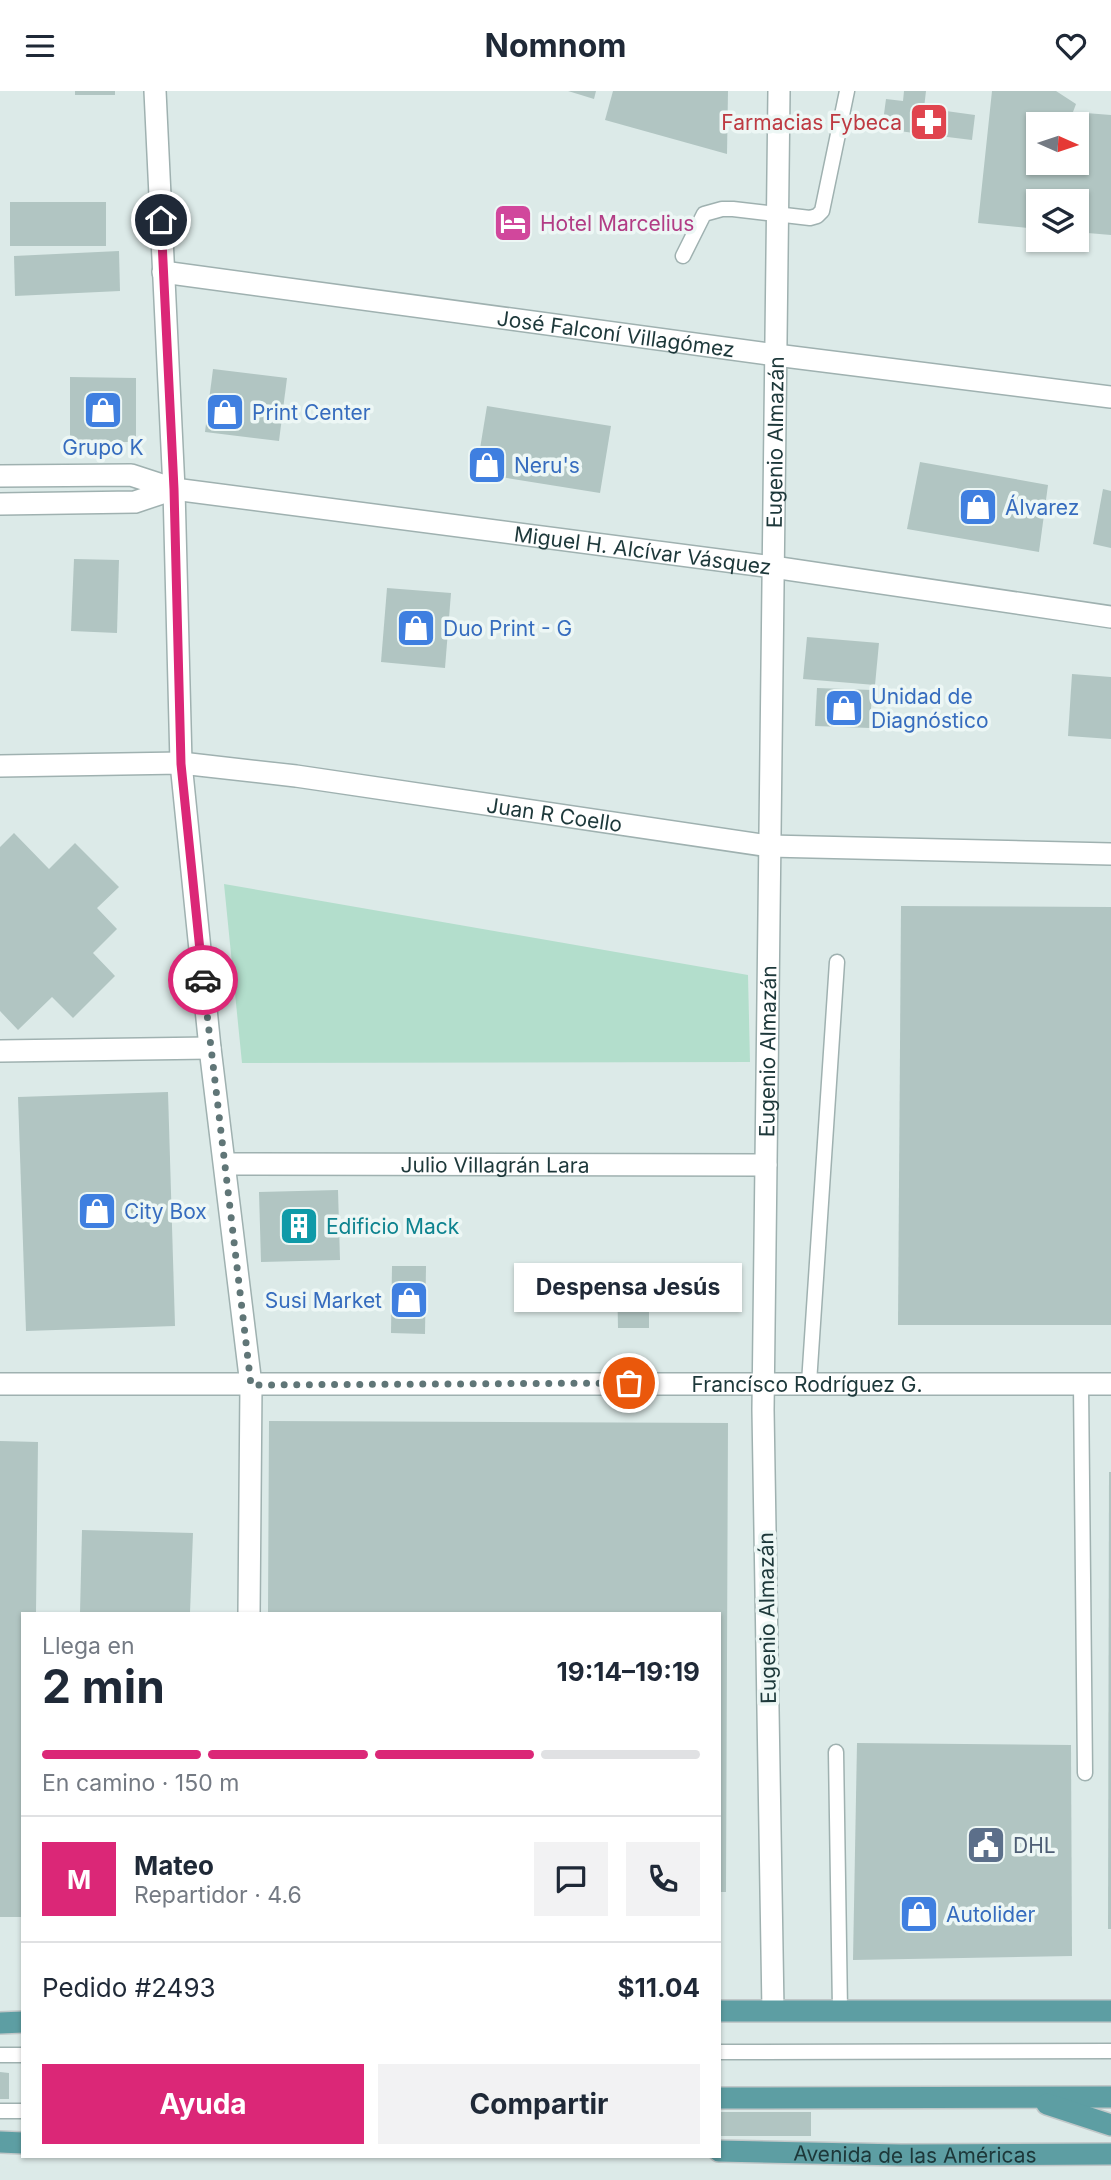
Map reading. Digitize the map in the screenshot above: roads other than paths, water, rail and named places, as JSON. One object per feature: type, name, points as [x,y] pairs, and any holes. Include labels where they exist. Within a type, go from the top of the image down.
[{"type":"main road","points":[[721,2011],[1111,2011]]},
{"type":"main road","points":[[0,2023],[21,2022]]},
{"type":"main road","points":[[721,2098],[1111,2097]]},
{"type":"main road","points":[[1029,2098],[1111,2125]]},
{"type":"main road","points":[[0,2143],[21,2143]]},
{"type":"main road","name":"Avenida de las Américas","points":[[721,2151],[901,2155],[1111,2154]]},
{"type":"street","points":[[155,91],[174,489],[181,764],[210,1048],[251,1385],[249,1612]]},
{"type":"street","name":"Eugenio Almazán","points":[[773,2010],[764,1383],[779,91]]},
{"type":"street","name":"José Falconí Villagómez","points":[[163,272],[776,355],[1111,397]]},
{"type":"street","name":"Miguel H. Alcívar Vásquez","points":[[0,476],[131,475],[174,489],[773,567],[1111,617]]},
{"type":"street","name":"Miguel H. Alcívar Vásquez","points":[[0,504],[135,502],[174,489]]},
{"type":"street","name":"Juan R Coello","points":[[0,766],[181,764],[296,776],[769,846],[1111,854]]},
{"type":"street","points":[[0,1051],[210,1048]]},
{"type":"street","name":"Julio Villagrán Lara","points":[[225,1164],[766,1165]]},
{"type":"street","name":"Francísco Rodríguez G.","points":[[0,1384],[1111,1384]]},
{"type":"lane","points":[[683,256],[704,214],[722,209],[810,218],[822,211],[847,91]]},
{"type":"lane","points":[[809,1383],[837,962]]},
{"type":"lane","points":[[1081,1384],[1085,1773]]},
{"type":"lane","points":[[836,1752],[840,2010]]},
{"type":"lane","points":[[721,2052],[1111,2051]]},
{"type":"lane","points":[[0,2055],[21,2055]]},
{"type":"lane","points":[[0,2111],[21,2111]]},
{"type":"place","name":"Farmacias Fybeca","points":[[929,122]]},
{"type":"place","name":"Hotel Marcelius","points":[[513,223]]},
{"type":"place","name":"Grupo K","points":[[103,410]]},
{"type":"place","name":"Print Center","points":[[225,412]]},
{"type":"place","name":"Neru's","points":[[487,465]]},
{"type":"place","name":"Álvarez","points":[[978,507]]},
{"type":"place","name":"Duo Print - G","points":[[416,628]]},
{"type":"place","name":"Unidad de Diagnóstico","points":[[844,708]]},
{"type":"place","name":"City Box","points":[[97,1211]]},
{"type":"place","name":"Edificio Mack","points":[[299,1226]]},
{"type":"place","name":"Susi Market","points":[[409,1300]]},
{"type":"place","name":"Despensa Jesús","points":[[629,1383]]},
{"type":"place","name":"DHL","points":[[986,1845]]},
{"type":"place","name":"Autolider","points":[[919,1914]]}]
